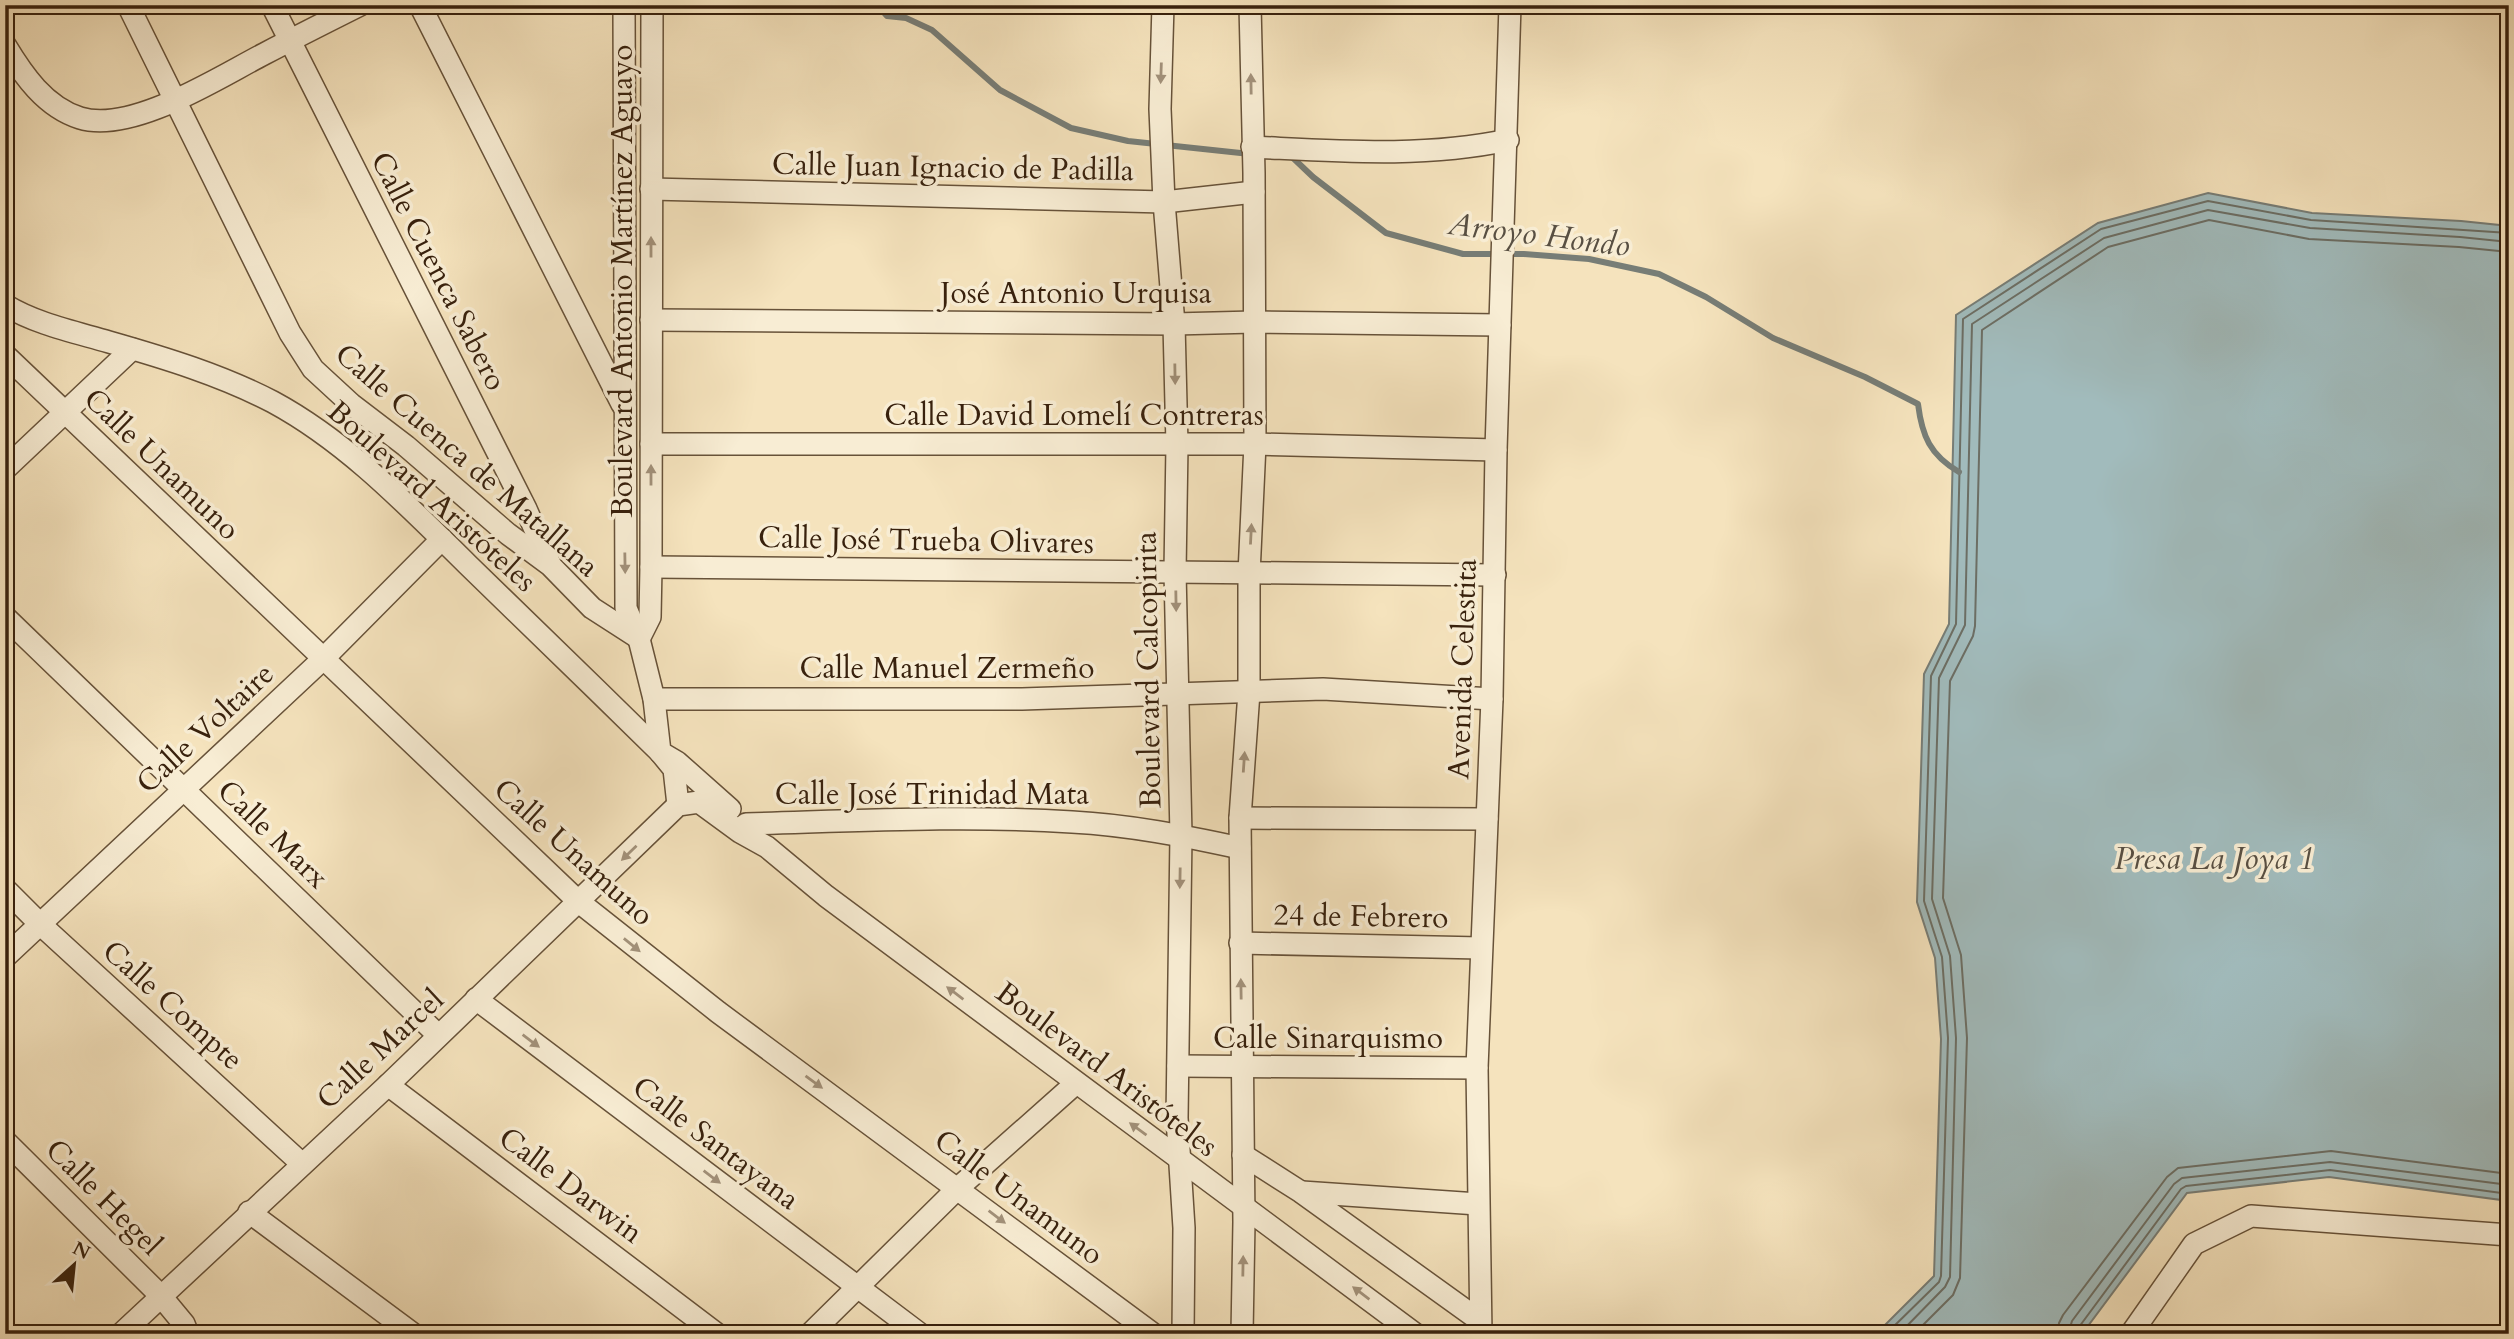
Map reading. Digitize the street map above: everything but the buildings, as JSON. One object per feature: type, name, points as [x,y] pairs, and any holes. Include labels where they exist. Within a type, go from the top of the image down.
[{"type":"street","name":"Calle Cuenca de Matallana","points":[[128,5],[290,333],[313,369],[351,404],[407,446],[508,534],[550,565],[592,608],[639,639]]},
{"type":"street","name":"Calle Cuenca Sabero","points":[[272,5],[526,509],[550,565]]},
{"type":"street","points":[[5,45],[37,91],[60,108],[81,118],[119,120],[176,100],[360,5]]},
{"type":"street","points":[[420,5],[625,409]]},
{"type":"street","name":"Boulevard Antonio Martínez Aguayo","points":[[624,5],[626,608],[639,639],[654,699],[660,752]]},
{"type":"street","name":"Boulevard Antonio Martínez Aguayo","points":[[639,639],[650,617],[652,5]]},
{"type":"street","name":"Boulevard Calcopirita","points":[[1163,5],[1160,109],[1174,324],[1177,445],[1175,572],[1181,835],[1178,1066],[1179,1160],[1184,1228],[1183,1334]]},
{"type":"street","points":[[1242,1334],[1244,1207],[1240,818],[1249,692],[1249,574],[1255,444],[1250,5]]},
{"type":"street","name":"Avenida Celestita","points":[[1480,1327],[1477,1068],[1492,699],[1496,450],[1508,140],[1510,5]]},
{"type":"street","name":"Calle Juan Ignacio de Padilla","points":[[651,189],[1164,202],[1253,166],[1467,149],[1508,140]]},
{"type":"street","name":"Boulevard Aristóteles","points":[[5,305],[62,328],[202,371],[271,401],[346,450],[442,539],[660,752],[674,769],[678,805],[699,802],[740,832],[767,847],[826,896],[1076,1084],[1415,1334]]},
{"type":"street","name":"José Antonio Urquisa","points":[[651,320],[1500,325]]},
{"type":"street","points":[[5,469],[132,349]]},
{"type":"street","name":"Calle Unamuno","points":[[5,355],[579,902],[718,1012],[1153,1334]]},
{"type":"street","name":"Calle David Lomelí Contreras","points":[[652,444],[1255,444],[1496,450]]},
{"type":"street","name":"Calle Voltaire","points":[[5,957],[323,659],[442,539]]},
{"type":"street","name":"Calle José Trueba Olivares","points":[[651,567],[1495,575]]},
{"type":"street","name":"Calle Marx","points":[[5,617],[438,1035]]},
{"type":"street","name":"Calle Manuel Zermeño","points":[[654,699],[1022,699],[1323,690],[1492,699]]},
{"type":"street","name":"Boulevard Aristóteles","points":[[660,752],[677,762],[759,835],[767,847]]},
{"type":"street","name":"Calle Marcel","points":[[121,1334],[160,1294],[388,1085],[678,805]]},
{"type":"street","points":[[1240,818],[1487,819]]},
{"type":"street","name":"Calle José Trinidad Mata","points":[[746,824],[1013,819],[1075,822],[1181,835],[1240,848]]},
{"type":"street","name":"Calle Compte","points":[[5,889],[302,1163]]},
{"type":"street","name":"24 de Febrero","points":[[1240,943],[1481,948]]},
{"type":"street","name":"Calle Santayana","points":[[476,999],[920,1334]]},
{"type":"street","name":"Calle Sinarquismo","points":[[1178,1066],[1477,1068]]},
{"type":"street","points":[[810,1334],[958,1188],[1076,1084]]},
{"type":"street","name":"Calle Darwin","points":[[388,1085],[717,1334]]},
{"type":"street","name":"Calle Hegel","points":[[5,1142],[160,1294],[184,1324],[188,1334]]},
{"type":"street","points":[[1243,1155],[1301,1192],[1480,1327]]},
{"type":"street","points":[[1301,1192],[1478,1205]]},
{"type":"street","points":[[249,1212],[413,1334]]},
{"type":"street","points":[[2131,1334],[2194,1244],[2251,1216],[2509,1235]]},
{"type":"water","name":"Presa La Joya 1","points":[[2208,193],[2312,213],[2509,226],[2509,1201],[2329,1177],[2187,1193],[2082,1334],[1876,1334],[1934,1276],[1941,1039],[1935,958],[1917,902],[1924,674],[1949,624],[1956,315],[2098,223]]},
{"type":"waterway","name":"Arroyo Hondo","points":[[877,5],[887,16],[906,18],[932,30],[1000,90],[1071,128],[1128,141],[1250,154]]},
{"type":"waterway","name":"Arroyo Hondo","points":[[1289,157],[1386,233],[1463,254],[1524,254],[1589,259],[1659,274],[1706,297],[1773,338],[1865,377],[1918,404],[1929,444],[1941,459],[1959,472]]}]
